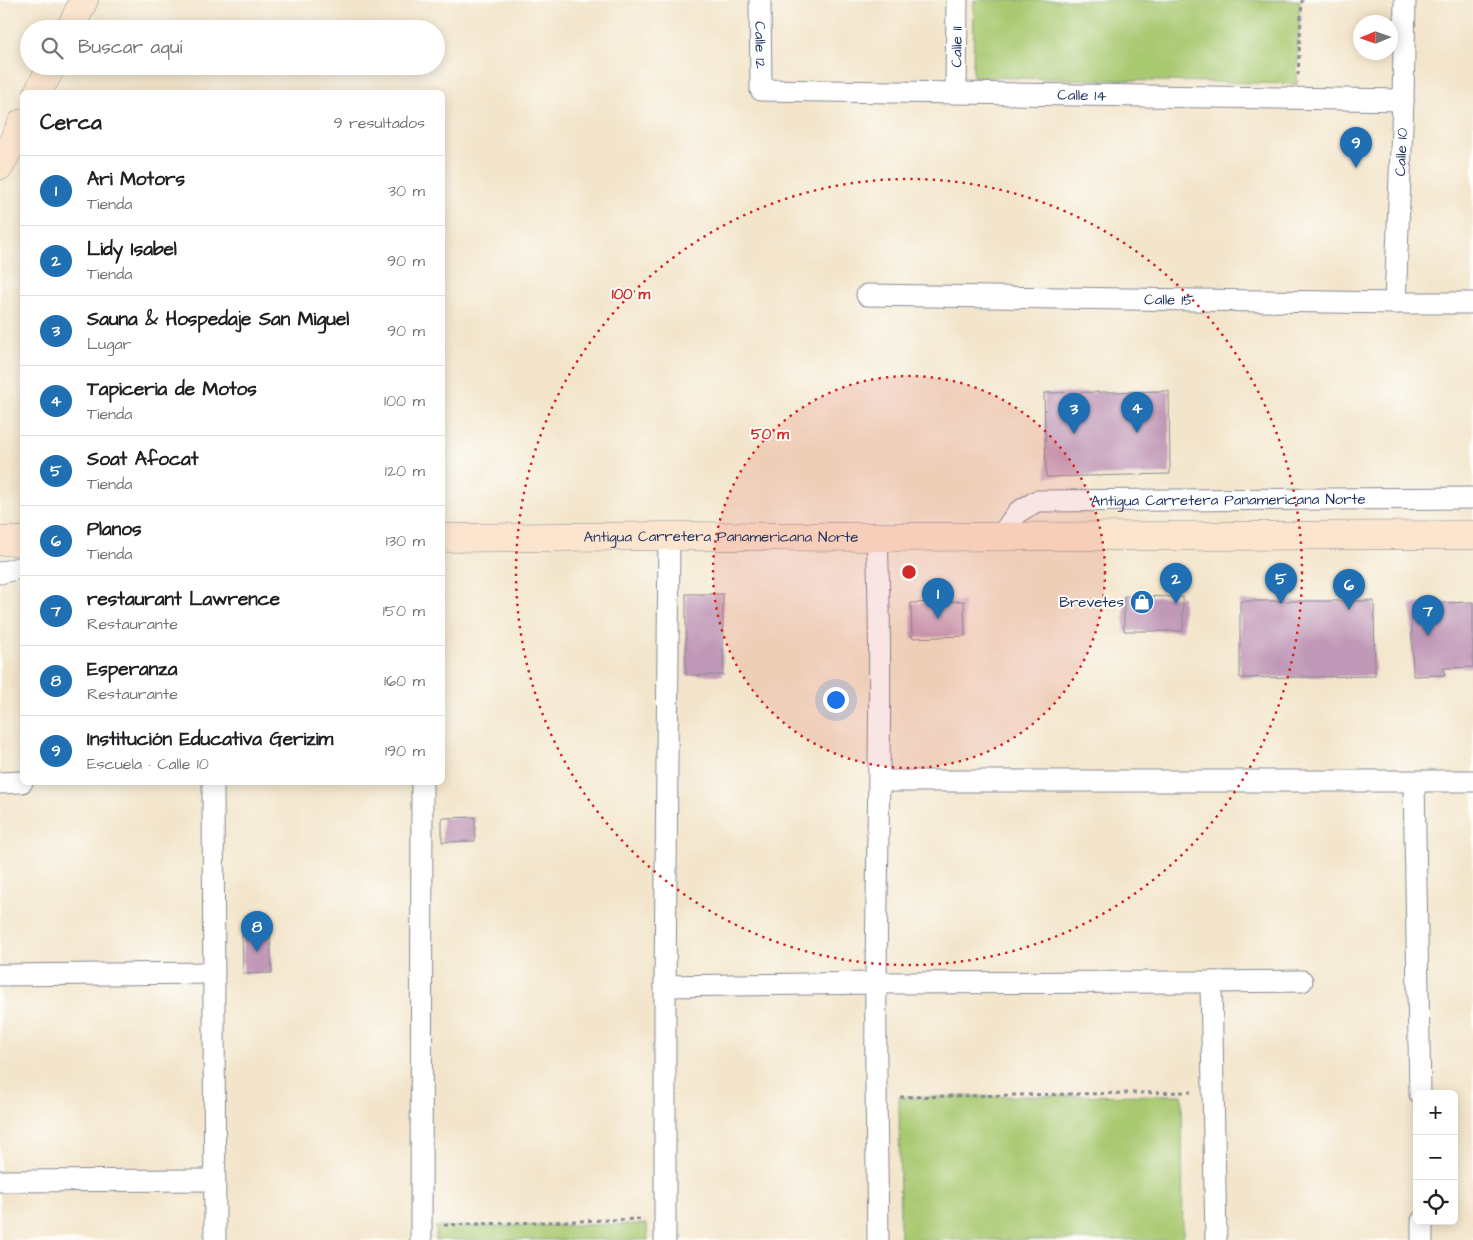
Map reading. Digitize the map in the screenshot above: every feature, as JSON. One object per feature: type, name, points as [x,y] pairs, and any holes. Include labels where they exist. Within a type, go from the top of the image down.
[{"type":"main road","points":[[74,20],[84,0]]},
{"type":"main road","points":[[39,90],[47,75]]},
{"type":"main road","points":[[0,166],[20,127]]},
{"type":"main road","name":"Antigua Carretera Panamericana Norte","points":[[445,538],[1473,535]]},
{"type":"main road","points":[[0,541],[20,541]]},
{"type":"street","name":"Calle 12","points":[[760,0],[761,90]]},
{"type":"street","name":"Calle 11","points":[[956,93],[957,0]]},
{"type":"street","name":"Calle 10","points":[[1396,303],[1405,0]]},
{"type":"street","name":"Calle 14","points":[[761,90],[1403,100]]},
{"type":"street","name":"Calle 15","points":[[867,295],[1473,303]]},
{"type":"street","name":"Antigua Carretera Panamericana Norte","points":[[1000,537],[1018,512],[1038,500],[1473,498]]},
{"type":"street","points":[[665,1240],[669,536]]},
{"type":"street","points":[[877,537],[880,600],[880,781],[876,982],[878,1240]]},
{"type":"street","points":[[0,573],[20,568]]},
{"type":"street","points":[[880,781],[1473,781]]},
{"type":"street","points":[[0,783],[20,782]]},
{"type":"street","points":[[1414,782],[1420,1090]]},
{"type":"street","points":[[213,785],[215,1240]]},
{"type":"street","points":[[421,1233],[422,785]]},
{"type":"street","points":[[0,975],[214,973]]},
{"type":"street","points":[[665,986],[876,982],[1211,982],[1302,980]]},
{"type":"street","points":[[1211,982],[1216,1240]]},
{"type":"street","points":[[0,1180],[214,1180]]},
{"type":"street","points":[[1422,1225],[1422,1240]]},
{"type":"path","points":[[1297,98],[1302,0]]},
{"type":"path","points":[[876,1098],[1213,1092]]},
{"type":"path","points":[[421,1233],[665,1219]]},
{"type":"green space","points":[[974,0],[1300,0],[1297,84],[973,77]]},
{"type":"green space","points":[[1182,1095],[1183,1240],[900,1240],[899,1097]]},
{"type":"green space","points":[[647,1224],[648,1240],[436,1240],[436,1227]]},
{"type":"building","points":[[1169,391],[1170,474],[1046,477],[1044,393]]},
{"type":"building","points":[[686,594],[723,594],[723,675],[686,675]]},
{"type":"building","points":[[1124,596],[1183,597],[1183,631],[1124,631]]},
{"type":"building","points":[[964,601],[965,636],[912,638],[911,603]]},
{"type":"building","points":[[1240,601],[1374,601],[1375,676],[1240,678]]},
{"type":"building","points":[[1473,602],[1473,667],[1444,668],[1445,675],[1413,676],[1411,604]]},
{"type":"building","points":[[475,817],[475,841],[442,842],[442,818]]},
{"type":"building","points":[[270,930],[272,973],[243,974],[242,931]]},
{"type":"place","name":"Institución Educativa Gerizim","points":[[1356,168]]},
{"type":"place","name":"Tapiceria de Motos","points":[[1137,433]]},
{"type":"place","name":"Sauna & Hospedaje San Miguel","points":[[1074,434]]},
{"type":"place","name":"Brevetes","points":[[1142,602]]},
{"type":"place","name":"Lidy Isabel","points":[[1176,604]]},
{"type":"place","name":"Soat Afocat","points":[[1281,604]]},
{"type":"place","name":"Planos","points":[[1349,610]]},
{"type":"place","name":"Ari Motors","points":[[938,619]]},
{"type":"place","name":"restaurant Lawrence","points":[[1428,636]]},
{"type":"place","name":"Esperanza","points":[[257,952]]}]
